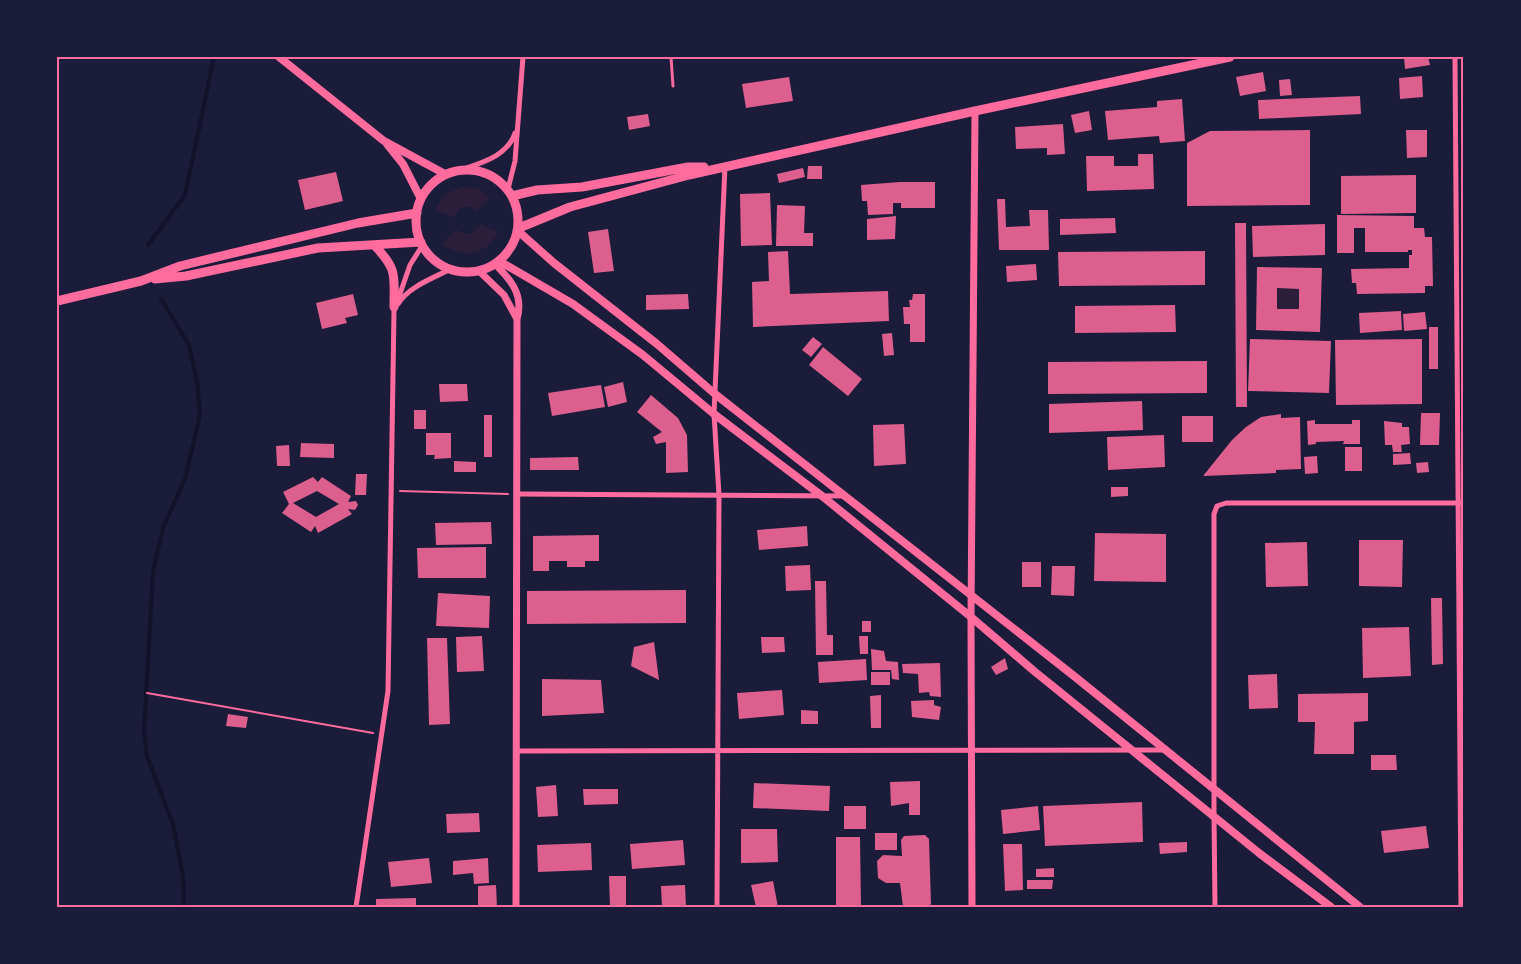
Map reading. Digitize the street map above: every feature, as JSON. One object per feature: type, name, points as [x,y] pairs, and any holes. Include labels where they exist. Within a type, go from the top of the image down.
[{"type":"highway","points":[[518,229],[570,207],[725,166],[1230,57]]},
{"type":"highway","points":[[510,192],[582,187],[688,167],[725,166]]},
{"type":"highway","points":[[464,170],[474,170],[493,176],[510,192],[518,214],[518,229],[510,250],[497,263],[469,272],[451,269],[435,260],[422,244],[416,228],[421,199],[431,184],[445,174],[464,170]]},
{"type":"highway","points":[[57,301],[141,280],[191,263],[358,223],[417,213]]},
{"type":"highway","points":[[141,280],[186,276],[318,248],[422,244]]},
{"type":"highway","points":[[375,246],[388,260],[394,274],[394,309]]},
{"type":"main road","points":[[279,57],[384,141],[445,174]]},
{"type":"main road","points":[[384,141],[403,164],[421,199]]},
{"type":"main road","points":[[518,229],[554,263],[657,344],[715,394],[1214,787],[1360,907]]},
{"type":"main road","points":[[497,263],[573,304],[643,355],[714,414],[822,496],[1214,816],[1331,907]]},
{"type":"street","points":[[510,192],[519,123],[523,57]]},
{"type":"street","points":[[1455,57],[1461,503],[1461,907]]},
{"type":"street","points":[[972,907],[971,595],[975,111]]},
{"type":"street","points":[[464,170],[491,159],[505,149],[513,139],[519,123]]},
{"type":"street","points":[[717,907],[719,495],[714,414],[725,166]]},
{"type":"street","points":[[356,907],[388,691],[394,309],[410,265],[422,244]]},
{"type":"street","points":[[1457,246],[1464,246]]},
{"type":"street","points":[[497,263],[517,290],[520,308],[518,319],[516,907]]},
{"type":"street","points":[[394,309],[401,299],[420,285],[451,269]]},
{"type":"street","points":[[479,270],[504,295],[518,319]]},
{"type":"street","points":[[517,494],[844,496]]},
{"type":"street","points":[[1215,907],[1214,514],[1217,506],[1226,503],[1461,503]]},
{"type":"street","points":[[516,751],[1167,750]]},
{"type":"lane","points":[[670,57],[673,86]]},
{"type":"path","points":[[390,491],[517,494]]},
{"type":"path","points":[[147,693],[382,734]]},
{"type":"shaded area","points":[[461,187],[477,188],[490,197],[477,211],[470,207],[461,207],[453,217],[434,210],[446,194]]},
{"type":"shaded area","points":[[480,224],[498,232],[487,246],[480,250],[473,253],[457,252],[442,244],[456,229],[470,234]]},
{"type":"shaded area","points":[[1277,288],[1299,289],[1299,309],[1277,309]]},
{"type":"building","points":[[1404,57],[1428,57],[1430,65],[1405,69]]},
{"type":"building","points":[[1263,72],[1266,91],[1240,96],[1236,77]]},
{"type":"building","points":[[1422,76],[1423,97],[1400,99],[1399,78]]},
{"type":"building","points":[[789,77],[793,101],[746,108],[742,84]]},
{"type":"building","points":[[1290,79],[1292,95],[1280,96],[1279,80]]},
{"type":"building","points":[[1360,96],[1361,114],[1259,119],[1258,100]]},
{"type":"building","points":[[1182,99],[1185,141],[1160,143],[1159,136],[1108,140],[1105,111],[1157,107],[1157,101]]},
{"type":"building","points":[[1089,111],[1092,130],[1075,133],[1071,115]]},
{"type":"building","points":[[648,114],[650,126],[629,130],[627,117]]},
{"type":"building","points":[[1063,124],[1065,154],[1047,155],[1047,148],[1016,149],[1015,127]]},
{"type":"building","points":[[1310,130],[1310,205],[1187,206],[1187,143],[1210,131]]},
{"type":"building","points":[[1406,130],[1427,130],[1427,157],[1407,158]]},
{"type":"building","points":[[1138,154],[1153,154],[1154,189],[1087,191],[1086,156],[1114,156],[1114,166],[1138,166]]},
{"type":"building","points":[[808,166],[822,166],[822,179],[807,179]]},
{"type":"building","points":[[803,168],[805,177],[779,183],[777,174]]},
{"type":"building","points":[[336,172],[343,201],[305,210],[298,180]]},
{"type":"building","points":[[1416,175],[1416,213],[1341,214],[1341,176]]},
{"type":"building","points":[[935,182],[935,208],[901,208],[901,203],[893,203],[893,214],[868,215],[867,201],[862,201],[861,185]]},
{"type":"building","points":[[770,193],[772,245],[741,246],[740,194]]},
{"type":"building","points":[[997,199],[1005,199],[1006,227],[1030,226],[1029,210],[1048,210],[1049,250],[999,250]]},
{"type":"building","points":[[777,205],[805,206],[804,233],[813,233],[813,246],[776,246]]},
{"type":"building","points":[[1337,215],[1414,216],[1414,228],[1424,228],[1425,237],[1432,237],[1433,286],[1425,286],[1425,293],[1357,294],[1356,283],[1352,283],[1351,269],[1409,268],[1409,255],[1412,255],[1412,250],[1408,252],[1365,252],[1365,228],[1354,228],[1354,253],[1337,253]]},
{"type":"building","points":[[896,216],[895,239],[867,240],[867,219]]},
{"type":"building","points":[[1115,218],[1116,233],[1060,235],[1060,219]]},
{"type":"building","points":[[1235,223],[1246,223],[1247,407],[1236,407]]},
{"type":"building","points":[[1325,224],[1325,255],[1253,257],[1252,226]]},
{"type":"building","points":[[608,229],[614,271],[594,273],[588,232]]},
{"type":"building","points":[[788,251],[790,294],[888,291],[889,321],[753,327],[752,282],[769,281],[768,252]]},
{"type":"building","points":[[1205,251],[1205,285],[1059,286],[1058,252]]},
{"type":"building","points":[[1036,264],[1037,280],[1007,282],[1006,266]]},
{"type":"building","points":[[1257,267],[1322,268],[1320,332],[1256,330]],"holes":[[[1277,288],[1299,289],[1299,309],[1277,309]]]},
{"type":"building","points":[[353,294],[358,315],[345,318],[347,323],[322,329],[316,303]]},
{"type":"building","points":[[688,294],[689,309],[646,310],[646,295]]},
{"type":"building","points":[[913,294],[925,294],[925,342],[910,342],[910,324],[904,324],[903,307],[910,307],[909,300],[912,300]]},
{"type":"building","points":[[1175,305],[1176,332],[1075,333],[1075,306]]},
{"type":"building","points":[[1401,311],[1402,330],[1360,333],[1359,313]]},
{"type":"building","points":[[1425,312],[1427,329],[1404,331],[1403,314]]},
{"type":"building","points":[[1429,327],[1438,327],[1438,369],[1429,369]]},
{"type":"building","points":[[892,333],[894,355],[884,356],[882,334]]},
{"type":"building","points":[[813,337],[822,344],[811,357],[802,350]]},
{"type":"building","points":[[1250,339],[1331,341],[1329,393],[1248,391]]},
{"type":"building","points":[[1422,339],[1422,404],[1336,405],[1335,340]]},
{"type":"building","points":[[823,347],[862,379],[848,396],[809,365]]},
{"type":"building","points":[[1207,361],[1207,393],[1048,394],[1048,362]]},
{"type":"building","points":[[623,382],[627,402],[608,407],[604,387]]},
{"type":"building","points":[[439,384],[467,384],[468,401],[440,402]]},
{"type":"building","points":[[601,385],[605,407],[552,416],[548,393]]},
{"type":"building","points":[[651,395],[678,418],[687,435],[688,472],[666,473],[666,442],[656,444],[653,437],[662,432],[637,412]]},
{"type":"building","points":[[1142,401],[1143,430],[1049,433],[1049,404]]},
{"type":"building","points":[[414,410],[426,410],[426,429],[414,429]]},
{"type":"building","points":[[1421,413],[1440,413],[1439,445],[1420,445]]},
{"type":"building","points":[[1281,414],[1281,418],[1300,417],[1301,469],[1276,470],[1276,473],[1203,476],[1232,440],[1246,427],[1261,417]]},
{"type":"building","points":[[484,415],[492,415],[492,457],[484,457]]},
{"type":"building","points":[[1182,416],[1213,416],[1213,442],[1182,442]]},
{"type":"building","points":[[1315,420],[1315,424],[1352,424],[1352,420],[1360,420],[1360,444],[1343,444],[1344,441],[1316,442],[1316,444],[1308,445],[1307,421]]},
{"type":"building","points":[[1384,421],[1402,423],[1402,427],[1409,427],[1410,444],[1401,445],[1402,452],[1393,452],[1392,445],[1385,445]]},
{"type":"building","points":[[904,424],[906,464],[874,466],[873,425]]},
{"type":"building","points":[[426,433],[451,433],[451,458],[434,459],[435,455],[426,455]]},
{"type":"building","points":[[1164,435],[1165,467],[1108,470],[1107,437]]},
{"type":"building","points":[[301,443],[334,444],[334,458],[300,457]]},
{"type":"building","points":[[289,445],[290,466],[277,466],[276,446]]},
{"type":"building","points":[[1345,447],[1362,447],[1362,471],[1345,471]]},
{"type":"building","points":[[1410,453],[1411,464],[1393,465],[1393,454]]},
{"type":"building","points":[[1317,456],[1318,473],[1305,474],[1304,457]]},
{"type":"building","points":[[578,457],[579,470],[530,470],[530,458]]},
{"type":"building","points":[[454,461],[476,462],[476,472],[454,472]]},
{"type":"building","points":[[1428,462],[1429,472],[1417,473],[1416,463]]},
{"type":"building","points":[[356,474],[367,474],[366,495],[355,495]]},
{"type":"building","points":[[313,477],[318,482],[322,477],[351,496],[348,502],[356,501],[358,505],[355,510],[348,509],[352,514],[318,533],[315,526],[311,532],[282,513],[289,504],[283,492]],"holes":[[[317,491],[339,504],[316,517],[293,503]]]},
{"type":"building","points":[[1111,487],[1128,487],[1128,496],[1111,497]]},
{"type":"building","points":[[491,522],[492,544],[436,545],[435,523]]},
{"type":"building","points":[[807,526],[808,546],[759,550],[757,530]]},
{"type":"building","points":[[1095,533],[1166,534],[1166,582],[1094,581]]},
{"type":"building","points":[[599,535],[599,561],[585,561],[585,567],[567,567],[567,561],[549,561],[549,571],[533,571],[533,536]]},
{"type":"building","points":[[1359,540],[1403,540],[1402,587],[1359,586]]},
{"type":"building","points":[[1307,542],[1308,586],[1266,587],[1265,543]]},
{"type":"building","points":[[486,547],[486,578],[418,578],[417,548]]},
{"type":"building","points":[[1022,562],[1041,562],[1041,587],[1022,587]]},
{"type":"building","points":[[810,565],[811,590],[786,591],[785,566]]},
{"type":"building","points":[[1052,566],[1075,566],[1074,596],[1051,595]]},
{"type":"building","points":[[815,581],[826,581],[827,635],[833,635],[833,655],[816,655]]},
{"type":"building","points":[[686,590],[686,623],[527,624],[527,591]]},
{"type":"building","points":[[438,593],[490,596],[489,628],[436,626]]},
{"type":"building","points":[[1431,598],[1442,598],[1443,664],[1432,665]]},
{"type":"building","points":[[862,621],[871,621],[871,632],[862,632]]},
{"type":"building","points":[[1409,627],[1411,676],[1363,678],[1362,628]]},
{"type":"building","points":[[482,636],[484,671],[457,672],[456,637]]},
{"type":"building","points":[[859,636],[868,636],[868,654],[860,654]]},
{"type":"building","points":[[761,637],[784,637],[785,652],[762,653]]},
{"type":"building","points":[[427,638],[447,638],[450,724],[429,725]]},
{"type":"building","points":[[654,642],[659,680],[631,666],[634,647]]},
{"type":"building","points":[[871,649],[884,651],[886,661],[898,662],[899,680],[892,679],[891,670],[872,670]]},
{"type":"building","points":[[1005,658],[1008,669],[996,675],[991,667]]},
{"type":"building","points":[[866,659],[867,680],[819,683],[818,662]]},
{"type":"building","points":[[940,663],[941,697],[930,696],[929,692],[919,693],[918,674],[903,673],[902,664]]},
{"type":"building","points":[[871,672],[890,672],[890,685],[871,685]]},
{"type":"building","points":[[1277,674],[1278,708],[1249,709],[1248,675]]},
{"type":"building","points":[[542,679],[601,680],[604,713],[542,716]]},
{"type":"building","points":[[782,690],[784,715],[739,719],[737,693]]},
{"type":"building","points":[[1368,693],[1368,721],[1354,722],[1354,754],[1314,754],[1315,722],[1298,722],[1298,694]]},
{"type":"building","points":[[881,695],[881,728],[871,728],[870,696]]},
{"type":"building","points":[[934,700],[934,705],[941,707],[939,720],[912,717],[911,701]]},
{"type":"building","points":[[801,710],[818,711],[818,724],[801,724]]},
{"type":"building","points":[[228,714],[248,717],[246,728],[226,726]]},
{"type":"building","points":[[1371,755],[1396,755],[1397,770],[1371,770]]},
{"type":"building","points":[[920,781],[920,815],[909,815],[909,803],[891,806],[890,782]]},
{"type":"building","points":[[754,783],[830,786],[829,811],[753,808]]},
{"type":"building","points":[[556,785],[558,816],[538,817],[536,787]]},
{"type":"building","points":[[583,789],[618,789],[618,804],[584,805]]},
{"type":"building","points":[[1142,802],[1143,842],[1045,846],[1043,806]]},
{"type":"building","points":[[844,806],[866,806],[866,829],[844,829]]},
{"type":"building","points":[[1038,806],[1040,830],[1003,834],[1001,810]]},
{"type":"building","points":[[479,813],[480,832],[447,833],[446,814]]},
{"type":"building","points":[[1426,826],[1429,848],[1384,853],[1381,831]]},
{"type":"building","points":[[741,829],[777,829],[778,862],[741,863]]},
{"type":"building","points":[[875,833],[897,833],[897,850],[875,850]]},
{"type":"building","points":[[925,835],[929,839],[931,904],[928,907],[903,907],[900,883],[886,883],[878,878],[877,861],[883,855],[902,856],[901,840],[904,836]]},
{"type":"building","points":[[836,837],[860,837],[861,907],[836,907]]},
{"type":"building","points":[[683,840],[685,865],[632,869],[630,844]]},
{"type":"building","points":[[1187,842],[1187,852],[1160,854],[1159,843]]},
{"type":"building","points":[[591,843],[592,870],[538,872],[537,845]]},
{"type":"building","points":[[1003,844],[1022,844],[1023,890],[1005,891]]},
{"type":"building","points":[[429,858],[432,883],[391,887],[388,862]]},
{"type":"building","points":[[488,858],[489,883],[474,884],[473,873],[453,875],[453,861]]},
{"type":"building","points":[[1054,868],[1054,877],[1036,877],[1036,869]]},
{"type":"building","points":[[609,876],[626,876],[626,907],[610,907]]},
{"type":"building","points":[[1027,880],[1053,880],[1052,889],[1027,889]]},
{"type":"building","points":[[773,881],[778,907],[756,907],[751,885]]},
{"type":"building","points":[[496,885],[497,907],[478,907],[478,886]]},
{"type":"building","points":[[685,885],[686,907],[662,907],[661,886]]},
{"type":"building","points":[[416,898],[416,907],[376,907],[376,899]]},
{"type":"waterway","points":[[148,245],[185,195],[214,57]]},
{"type":"waterway","points":[[161,299],[189,345],[197,382],[200,415],[185,479],[163,528],[153,571],[144,732],[147,756],[173,824],[183,876],[184,907]]}]
